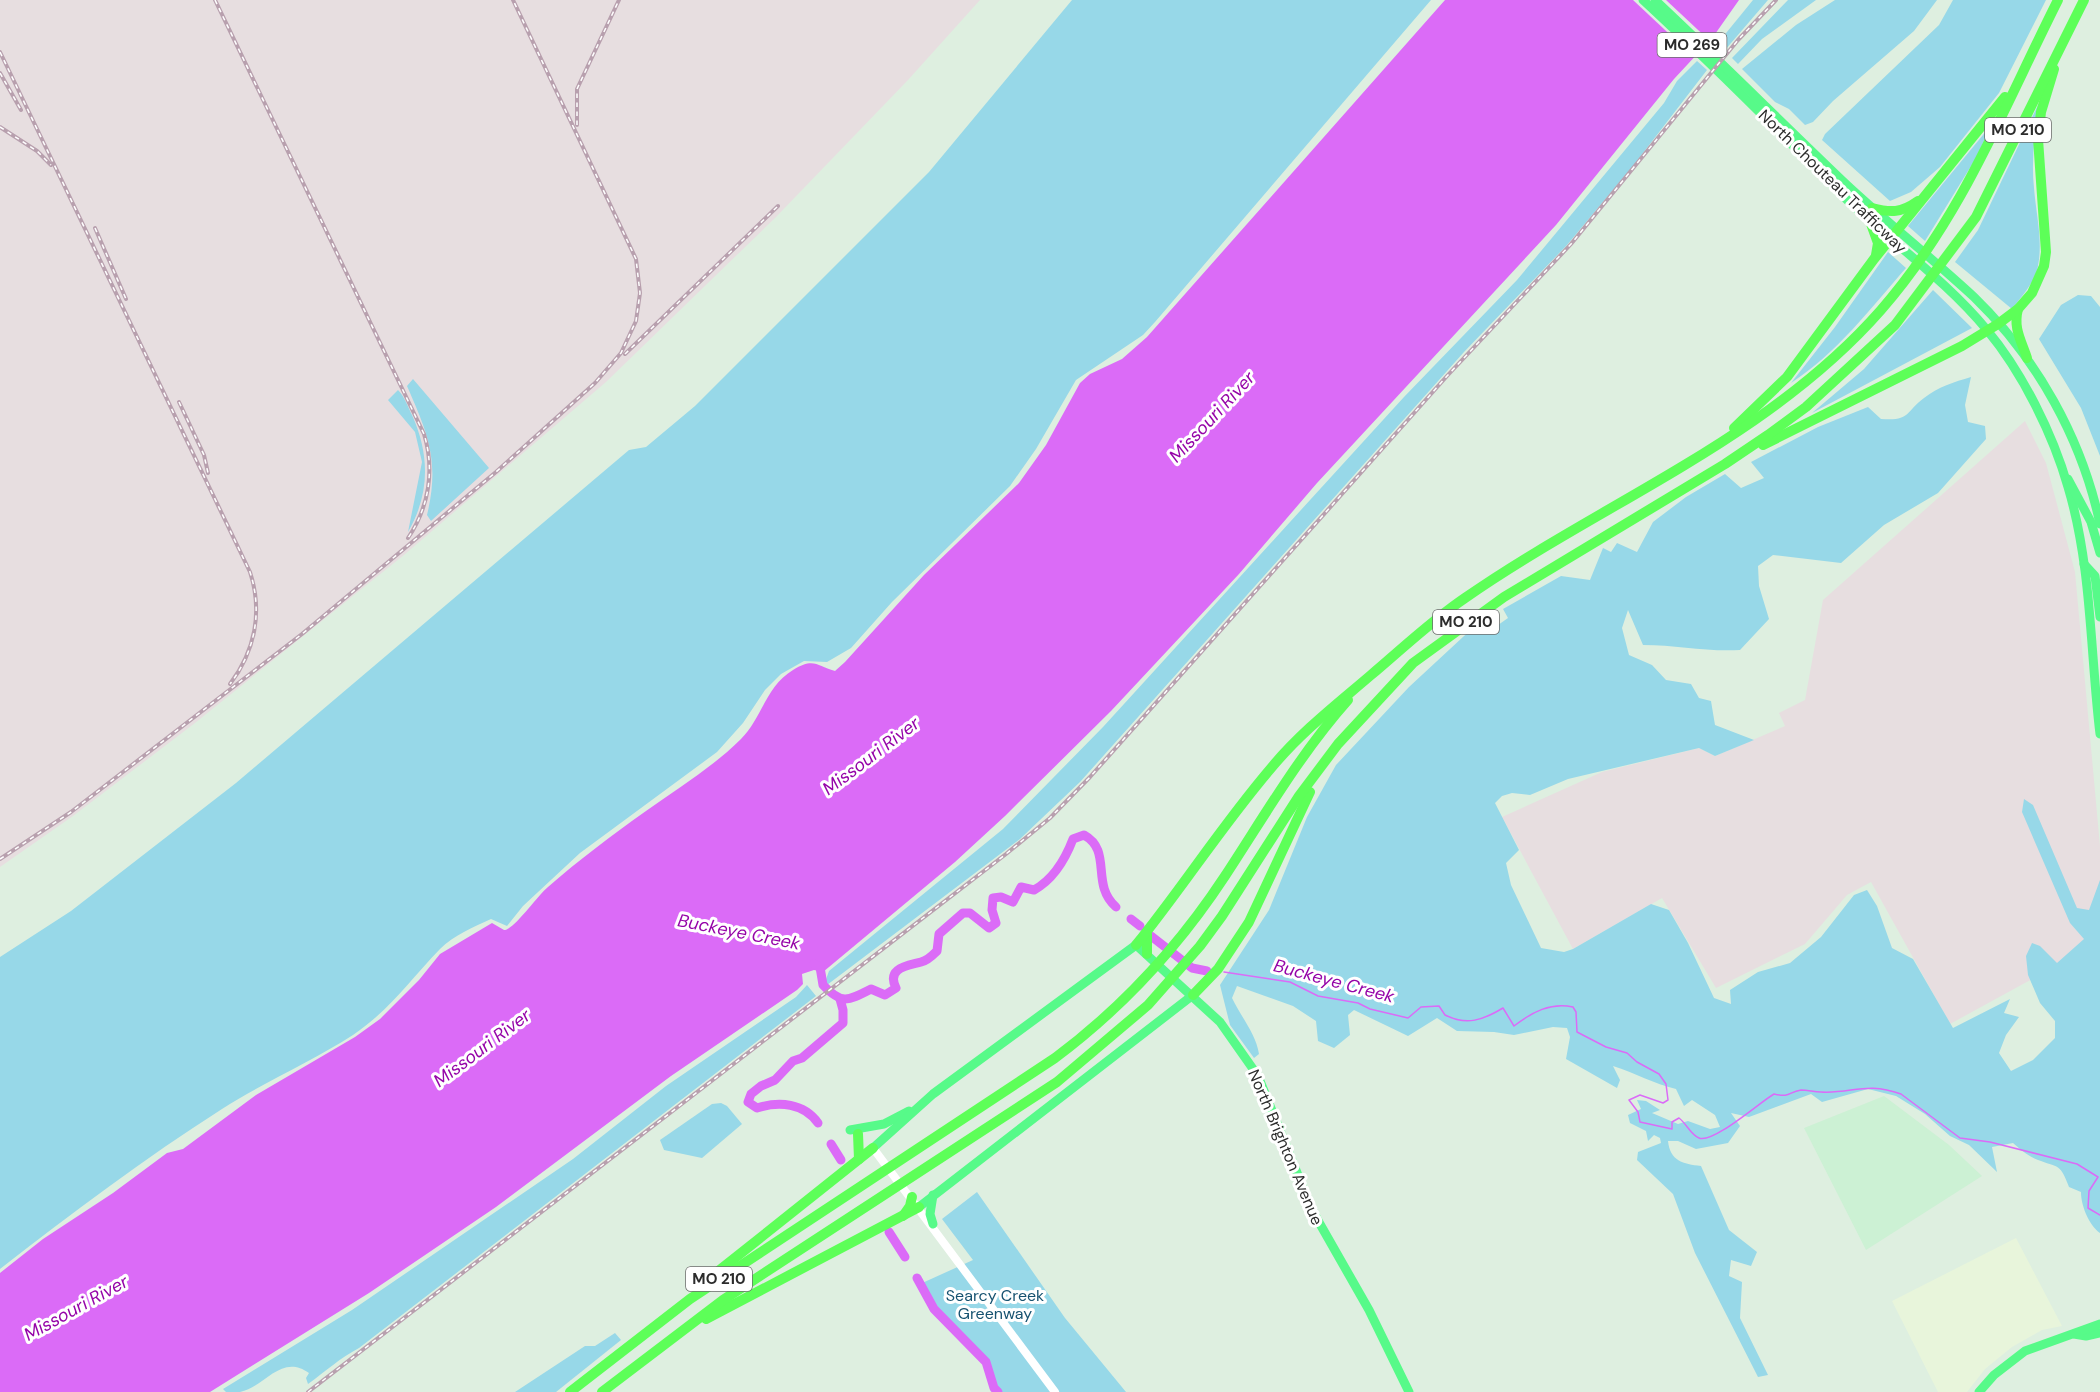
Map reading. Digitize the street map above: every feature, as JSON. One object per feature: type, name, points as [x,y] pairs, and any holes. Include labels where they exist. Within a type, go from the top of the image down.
[{"type":"highway","name":"MO 210","points":[[570,1392],[690,1299],[1072,1046],[1110,1013],[1185,932],[1225,876],[1305,752],[1368,677],[1436,619],[1471,594],[1752,423],[1827,365],[1880,312],[1908,277],[1967,188],[2058,0]]},
{"type":"highway","name":"MO 210","points":[[602,1392],[723,1300],[1058,1082],[1110,1040],[1161,991],[1200,946],[1222,916],[1299,796],[1338,744],[1413,663],[1468,620],[1725,464],[1806,407],[1832,385],[1895,325],[1976,217],[2084,0]]},
{"type":"highway","points":[[1725,464],[1962,346],[1988,331],[2018,309],[2032,293],[2044,266],[2046,233],[2038,175],[2041,112],[2065,36]]},
{"type":"highway","points":[[1711,447],[1753,412],[1787,377],[1874,259],[1899,231],[2019,77]]},
{"type":"highway","points":[[1872,208],[1887,212],[1900,212],[1930,192]]},
{"type":"highway","points":[[1870,221],[1878,243],[1874,259]]},
{"type":"highway","points":[[2018,309],[2015,320],[2016,331],[2027,358]]},
{"type":"highway","points":[[1136,945],[1275,764],[1326,712],[1368,677]]},
{"type":"highway","points":[[1192,995],[1218,969],[1249,922],[1274,872],[1303,804],[1338,744]]},
{"type":"highway","points":[[1147,954],[1144,939],[1148,930]]},
{"type":"highway","points":[[854,1132],[859,1159]]},
{"type":"highway","points":[[690,1299],[701,1284],[873,1148]]},
{"type":"highway","points":[[903,1216],[912,1197]]},
{"type":"highway","points":[[645,1358],[747,1296],[919,1207]]},
{"type":"main road","name":"North Chouteau Trafficway","points":[[1643,0],[1744,88]]},
{"type":"main road","name":"North Chouteau Trafficway","points":[[1655,0],[1800,144],[1870,221],[1964,305],[1988,331],[2015,369],[2036,408],[2062,469]]},
{"type":"main road","name":"North Chouteau Trafficway","points":[[1800,144],[1975,298],[2027,358],[2066,425],[2085,469],[2100,524]]},
{"type":"main road","points":[[2062,469],[2078,492],[2091,522],[2100,553]]},
{"type":"main road","points":[[2062,469],[2073,506],[2084,564],[2100,734]]},
{"type":"main road","points":[[2084,564],[2095,576],[2100,617]]},
{"type":"main road","points":[[873,1148],[921,1104],[1136,945]]},
{"type":"main road","name":"North Brighton Avenue","points":[[1136,945],[1220,1022],[1258,1076],[1312,1210],[1370,1310],[1409,1392]]},
{"type":"main road","points":[[919,1207],[1192,995]]},
{"type":"main road","points":[[854,1132],[885,1124],[921,1104]]},
{"type":"main road","points":[[933,1196],[930,1214],[933,1224]]},
{"type":"main road","name":"North Brighton Avenue","points":[[1370,1310],[1377,1317],[1416,1392]]},
{"type":"main road","points":[[1979,1392],[1994,1375],[2025,1351],[2074,1334],[2085,1327],[2100,1324]]},
{"type":"main road","points":[[2074,1334],[2086,1336],[2100,1333]]},
{"type":"street","points":[[873,1148],[933,1224],[1054,1392]]},
{"type":"shaded area","points":[[0,0],[980,0],[908,80],[776,217],[606,382],[404,555],[195,723],[73,816],[0,867]]},
{"type":"shaded area","points":[[2025,421],[2046,463],[2075,572],[2100,846],[2100,942],[1950,1024],[1871,882],[1847,895],[1805,944],[1716,988],[1662,898],[1573,949],[1502,817],[1602,772],[1699,748],[1715,756],[1785,726],[1779,713],[1805,700],[1823,600]]},
{"type":"shaded area","points":[[1884,1096],[1949,1145],[1982,1176],[1866,1250],[1804,1128]]},
{"type":"shaded area","points":[[2016,1238],[2062,1326],[2042,1330],[2012,1347],[1985,1369],[1967,1392],[1938,1392],[1892,1301]]},
{"type":"green space","points":[[1072,0],[1431,0],[1143,335],[1076,380],[1036,449],[1010,486],[892,602],[851,648],[827,662],[804,661],[781,674],[765,690],[743,723],[717,752],[580,853],[523,906],[507,926],[491,919],[451,940],[389,1005],[353,1035],[238,1099],[193,1128],[109,1186],[0,1269],[0,957],[71,911],[236,783],[629,450],[646,447],[695,406],[929,172]]},
{"type":"green space","points":[[1753,0],[1768,0],[1725,50],[1718,43]]},
{"type":"green space","points":[[1788,0],[1816,0],[1762,39],[1738,64],[1732,58]]},
{"type":"green space","points":[[1835,0],[1937,0],[1914,31],[1833,101],[1813,122],[1805,125],[1789,109],[1775,102],[1742,69],[1796,25]]},
{"type":"green space","points":[[1953,0],[2046,0],[1999,93],[1940,167],[1911,192],[1890,201],[1822,140],[1825,134],[1939,25]]},
{"type":"green space","points":[[1697,61],[1707,70],[1633,166],[1567,245],[1464,352],[1080,782],[1020,839],[827,985],[825,982],[829,971],[1003,829],[1103,727],[1404,397],[1517,280],[1664,103],[1677,81]]},
{"type":"green space","points":[[2038,105],[2033,167],[2039,237],[2038,266],[2028,289],[2012,309],[1955,262],[1978,230]]},
{"type":"green space","points":[[1992,124],[1976,158],[1925,241],[1908,226]]},
{"type":"green space","points":[[1888,252],[1906,268],[1838,344],[1791,383],[1835,327]]},
{"type":"green space","points":[[1933,290],[1972,328],[1812,413],[1864,369]]},
{"type":"green space","points":[[2078,295],[2091,296],[2100,307],[2100,456],[2081,408],[2039,339],[2061,305]]},
{"type":"green space","points":[[1971,377],[1965,405],[1968,422],[1985,426],[1986,439],[1938,493],[1884,525],[1841,563],[1773,555],[1758,566],[1759,586],[1769,619],[1740,650],[1643,645],[1628,610],[1622,628],[1629,655],[1652,665],[1666,680],[1691,684],[1699,698],[1711,701],[1715,725],[1754,740],[1715,756],[1699,748],[1568,779],[1530,795],[1512,793],[1502,796],[1495,803],[1519,850],[1506,863],[1511,885],[1541,948],[1564,952],[1573,949],[1651,904],[1669,910],[1688,943],[1714,998],[1731,1004],[1730,990],[1758,972],[1790,963],[1821,937],[1854,895],[1867,890],[1877,906],[1892,948],[1913,959],[1953,1028],[2010,999],[2004,1013],[2019,1017],[2006,1035],[1999,1053],[2011,1071],[2033,1060],[2055,1038],[2055,1021],[2040,1003],[2028,975],[2026,956],[2032,943],[2040,946],[2057,963],[2084,939],[2070,923],[2022,812],[2024,799],[2033,805],[2077,908],[2089,910],[2100,880],[2100,1233],[2086,1215],[2081,1192],[2069,1187],[2058,1168],[2031,1157],[2013,1143],[1992,1147],[1997,1172],[1969,1145],[1950,1136],[1925,1114],[1896,1096],[1868,1089],[1822,1102],[1811,1094],[1749,1117],[1731,1113],[1740,1126],[1728,1143],[1696,1149],[1678,1141],[1668,1141],[1671,1153],[1678,1160],[1701,1166],[1729,1230],[1757,1252],[1751,1266],[1731,1260],[1729,1276],[1742,1282],[1740,1318],[1768,1375],[1758,1377],[1695,1253],[1673,1194],[1637,1160],[1638,1152],[1661,1143],[1660,1138],[1654,1135],[1648,1141],[1646,1131],[1630,1123],[1628,1115],[1641,1109],[1637,1100],[1646,1101],[1660,1110],[1652,1113],[1678,1124],[1688,1121],[1710,1129],[1720,1127],[1715,1115],[1692,1100],[1684,1106],[1676,1089],[1613,1066],[1620,1080],[1617,1088],[1566,1059],[1570,1037],[1567,1028],[1553,1027],[1514,1035],[1457,1031],[1437,1018],[1408,1036],[1354,1010],[1348,1015],[1350,1035],[1334,1048],[1318,1041],[1316,1021],[1293,1006],[1237,986],[1232,998],[1255,1039],[1259,1054],[1254,1058],[1230,1025],[1220,985],[1269,910],[1307,817],[1336,765],[1409,687],[1477,624],[1491,630],[1508,618],[1503,609],[1561,576],[1590,580],[1603,548],[1611,552],[1617,543],[1637,552],[1653,522],[1686,497],[1725,474],[1741,488],[1764,478],[1751,462],[1818,427],[1868,407],[1881,419],[1898,419],[1935,391]]},
{"type":"green space","points":[[413,379],[489,468],[431,521],[427,515],[431,496],[432,463],[426,434],[407,386]]},
{"type":"green space","points":[[398,390],[418,430],[425,474],[420,503],[408,532],[422,462],[415,432],[388,400]]},
{"type":"green space","points":[[807,985],[816,996],[359,1348],[308,1384],[306,1378],[309,1373],[290,1367],[273,1373],[249,1389],[240,1392],[226,1392],[223,1389],[352,1310],[573,1159],[666,1086],[796,997]]},
{"type":"green space","points":[[721,1103],[727,1106],[742,1124],[702,1158],[664,1150],[660,1140],[712,1104]]},
{"type":"green space","name":"Searcy Creek Greenway","points":[[977,1192],[1065,1318],[1126,1392],[998,1392],[994,1388],[985,1362],[934,1309],[920,1284],[973,1260],[942,1219]]},
{"type":"green space","points":[[615,1333],[621,1340],[556,1392],[515,1392],[585,1346],[595,1346]]},
{"type":"water","name":"Missouri River","points":[[1445,0],[1739,0],[1713,37],[1674,79],[1556,225],[1317,483],[1239,574],[1111,711],[955,862],[823,972],[814,970],[802,974],[803,984],[797,990],[671,1076],[496,1207],[369,1293],[210,1392],[0,1392],[0,1273],[43,1239],[113,1193],[167,1153],[183,1149],[256,1095],[355,1037],[380,1019],[419,980],[440,954],[492,923],[504,930],[514,925],[543,891],[572,867],[707,768],[741,739],[776,685],[793,670],[811,663],[835,671],[924,575],[1019,483],[1046,445],[1080,383],[1090,374],[1122,359],[1147,337]]},
{"type":"pier","points":[[1633,0],[1666,0],[1712,43],[1697,60]]},
{"type":"waterway","name":"Buckeye Creek","points":[[814,964],[820,967],[823,985],[835,996],[846,999],[871,989],[885,995],[896,988],[894,981],[896,972],[932,956],[937,951],[939,934],[963,913],[970,913],[989,928],[996,923],[992,910],[993,898],[1001,897],[1013,902],[1021,887],[1034,890],[1041,886],[1058,868],[1073,839],[1084,835],[1093,842],[1098,850],[1104,888],[1108,898],[1116,907]]},
{"type":"waterway","name":"Buckeye Creek","points":[[1131,919],[1140,926]]},
{"type":"waterway","name":"Buckeye Creek","points":[[1151,936],[1192,968],[1207,971]]},
{"type":"waterway","name":"Buckeye Creek","points":[[1224,972],[1290,982],[1318,996],[1358,1003],[1370,1009],[1408,1018],[1421,1007],[1439,1006],[1445,1015],[1468,1021],[1489,1016],[1503,1008],[1514,1026],[1542,1009],[1557,1006],[1573,1007],[1576,1012],[1577,1032],[1606,1047],[1627,1053],[1637,1062],[1659,1074],[1666,1084],[1668,1100],[1663,1103],[1640,1095],[1629,1100],[1638,1112],[1640,1122],[1672,1129],[1672,1122],[1679,1118],[1699,1138],[1715,1135],[1774,1094],[1787,1095],[1801,1090],[1818,1092],[1868,1088],[1889,1090],[1901,1094],[1960,1138],[1990,1142],[2077,1164],[2098,1177],[2089,1191],[2088,1208],[2100,1215]]},
{"type":"waterway","points":[[818,1123],[806,1111],[790,1105],[757,1108],[748,1102],[751,1094],[761,1086],[775,1080],[793,1061],[802,1058],[843,1023],[840,999]]},
{"type":"waterway","points":[[831,1144],[841,1160]]},
{"type":"waterway","points":[[889,1232],[905,1257]]},
{"type":"waterway","points":[[917,1278],[934,1309],[986,1362],[994,1388],[998,1392]]},
{"type":"railway","points":[[215,0],[424,434],[429,461],[428,488],[421,514],[408,538]]},
{"type":"railway","points":[[0,859],[71,812],[302,634],[496,472],[595,383],[621,353],[636,321],[640,293],[636,259],[513,0]]},
{"type":"railway","points":[[577,125],[577,89],[619,0]]},
{"type":"railway","points":[[308,1392],[1050,818],[1090,777],[1447,376],[1571,244],[1738,40],[1776,0]]},
{"type":"railway","points":[[0,52],[250,572],[256,602],[254,631],[246,658],[230,684]]},
{"type":"railway","points":[[0,73],[21,110]]},
{"type":"railway","points":[[0,127],[37,151],[51,165]]},
{"type":"railway","points":[[625,354],[778,206]]},
{"type":"railway","points":[[95,228],[126,299]]},
{"type":"railway","points":[[179,402],[204,455],[208,473]]}]
